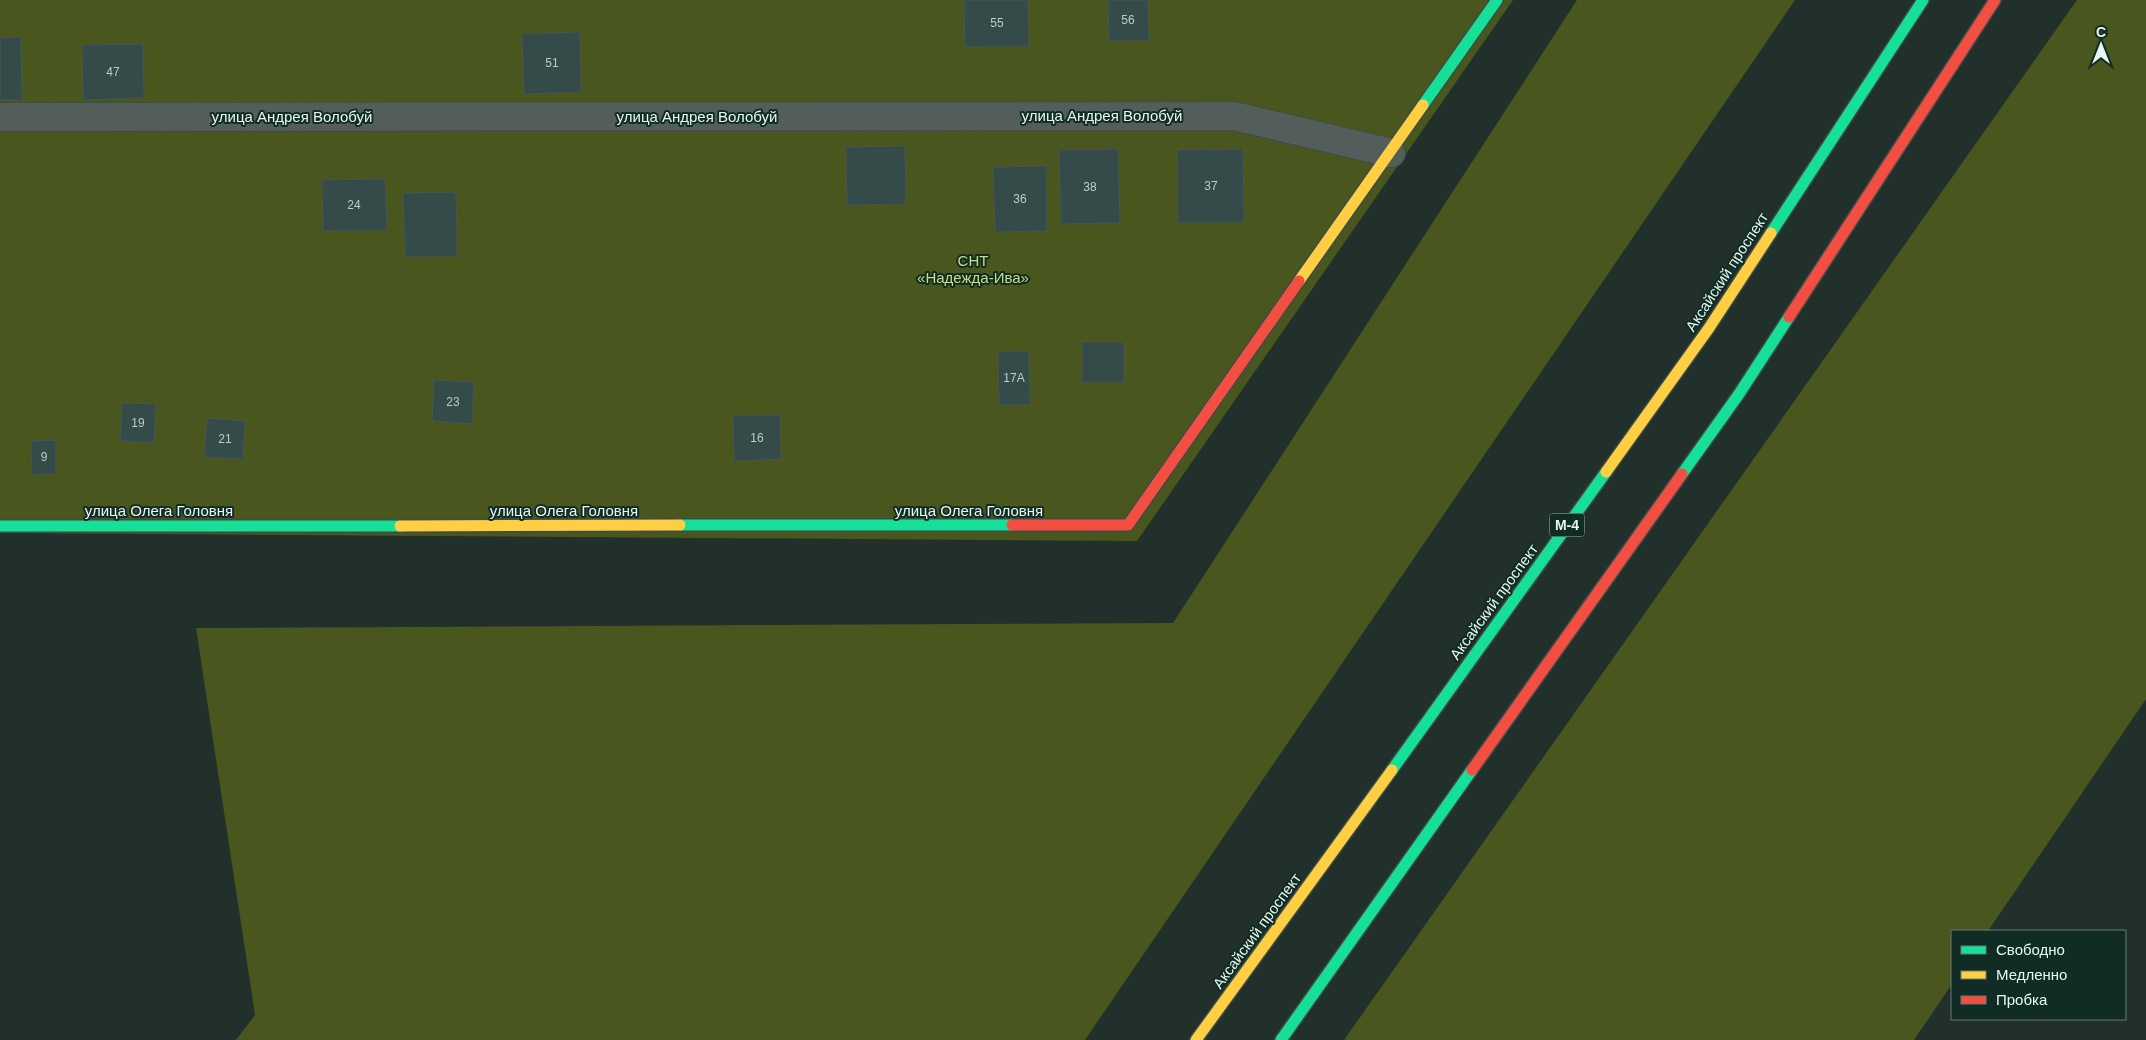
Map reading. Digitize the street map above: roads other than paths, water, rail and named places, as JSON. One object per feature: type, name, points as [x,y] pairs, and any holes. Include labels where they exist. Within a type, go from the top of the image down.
[{"type":"main road","points":[[1391,153],[1497,0]]},
{"type":"main road","name":"Аксайский проспект","points":[[1196,1040],[1364,810],[1709,328],[1923,0]]},
{"type":"main road","points":[[1281,1040],[1739,394],[1995,0]]},
{"type":"main road","name":"улица Олега Головня","points":[[0,526],[1128,525],[1391,153]]},
{"type":"street","name":"улица Андрея Волобуй","points":[[0,117],[1234,116],[1391,153]]},
{"type":"park label","name":"СНТ «Надежда-Ива»","points":[[973,270]]}]
